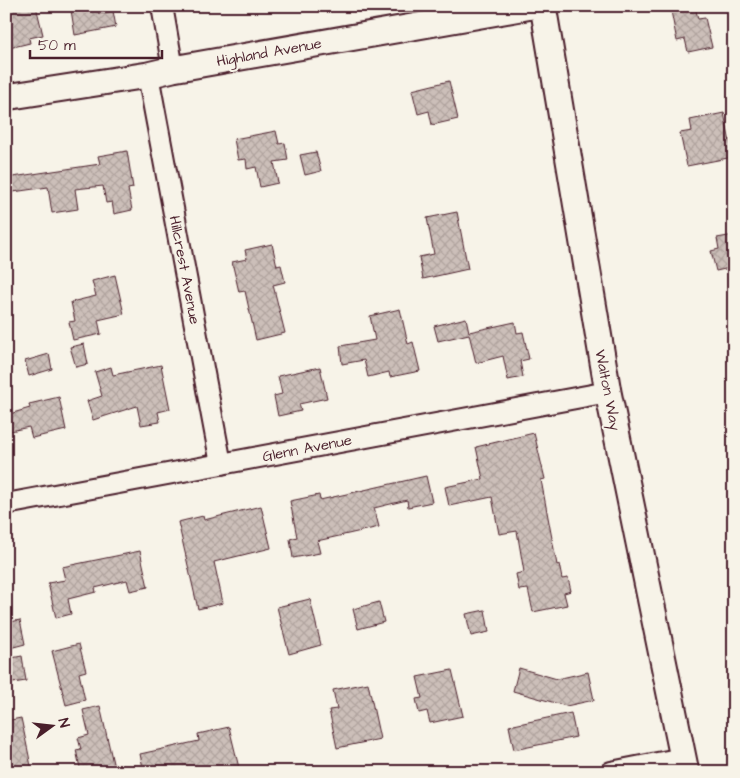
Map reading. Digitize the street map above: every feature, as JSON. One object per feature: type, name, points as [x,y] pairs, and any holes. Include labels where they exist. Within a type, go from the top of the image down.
[{"type":"main road","name":"Highland Avenue","points":[[6,97],[148,75],[532,6]]},
{"type":"main road","name":"Walton Way","points":[[543,6],[608,392],[684,765]]},
{"type":"street","points":[[162,6],[173,69]]},
{"type":"street","name":"Hillcrest Avenue","points":[[148,75],[221,464]]},
{"type":"street","name":"Glenn Avenue","points":[[6,504],[608,392]]},
{"type":"street","points":[[611,772],[684,765]]},
{"type":"building","points":[[18,6],[36,6],[43,35],[29,38],[30,43],[9,48],[6,36],[6,9]]},
{"type":"building","points":[[97,6],[99,14],[113,11],[116,27],[75,35],[71,10]]},
{"type":"building","points":[[670,6],[695,6],[698,19],[705,18],[712,47],[688,52],[685,39],[677,41]]},
{"type":"building","points":[[449,81],[458,119],[432,125],[429,111],[418,114],[412,90]]},
{"type":"building","points":[[724,113],[733,157],[687,166],[680,133],[692,131],[690,120]]},
{"type":"building","points":[[276,131],[279,144],[285,143],[288,160],[274,162],[278,183],[260,187],[256,167],[247,169],[246,159],[238,160],[234,139]]},
{"type":"building","points":[[127,151],[133,188],[128,189],[132,210],[114,214],[112,202],[106,203],[103,186],[75,189],[78,209],[52,213],[48,187],[6,193],[6,178],[100,164],[98,156]]},
{"type":"building","points":[[316,152],[321,171],[305,175],[300,155]]},
{"type":"building","points":[[457,212],[468,269],[423,279],[419,257],[434,254],[427,218]]},
{"type":"building","points":[[734,235],[734,267],[716,271],[711,251],[719,249],[717,238]]},
{"type":"building","points":[[272,244],[277,266],[281,265],[285,282],[273,285],[285,333],[256,340],[245,291],[239,292],[232,262],[247,259],[245,250]]},
{"type":"building","points":[[115,275],[124,314],[98,320],[101,334],[73,340],[69,322],[75,321],[71,302],[96,296],[92,281]]},
{"type":"building","points":[[400,309],[408,344],[413,342],[420,371],[390,377],[389,372],[368,377],[364,360],[342,364],[340,346],[375,340],[370,316]]},
{"type":"building","points":[[466,318],[469,332],[515,322],[517,333],[523,332],[529,359],[520,361],[523,377],[508,380],[503,356],[476,363],[469,334],[438,341],[434,326]]},
{"type":"building","points":[[84,344],[88,364],[76,367],[70,347]]},
{"type":"building","points":[[49,354],[52,369],[29,376],[25,361]]},
{"type":"building","points":[[161,365],[170,409],[158,412],[160,422],[141,425],[137,406],[93,420],[87,401],[102,396],[95,372],[111,367],[113,375]]},
{"type":"building","points":[[320,367],[327,398],[299,404],[301,411],[278,416],[274,396],[282,394],[278,376]]},
{"type":"building","points":[[59,397],[66,430],[32,438],[29,427],[6,432],[6,415],[30,408],[29,404]]},
{"type":"building","points":[[534,433],[545,479],[541,480],[557,565],[559,564],[562,579],[568,578],[571,591],[564,593],[567,605],[533,612],[528,589],[519,590],[516,574],[524,572],[517,531],[499,534],[492,497],[449,506],[445,487],[483,479],[476,447]]},
{"type":"building","points":[[426,476],[432,502],[408,507],[407,500],[374,508],[379,527],[317,541],[320,553],[293,558],[290,539],[297,537],[290,501],[319,495],[320,500]]},
{"type":"building","points":[[261,506],[271,548],[214,562],[223,603],[198,609],[178,522],[203,516],[204,520]]},
{"type":"building","points":[[140,551],[148,587],[130,591],[127,580],[95,588],[96,592],[68,599],[71,614],[56,618],[48,583],[65,580],[62,567]]},
{"type":"building","points":[[310,599],[321,645],[289,654],[277,607]]},
{"type":"building","points":[[379,602],[384,622],[358,629],[353,609]]},
{"type":"building","points":[[485,610],[489,632],[471,636],[466,614]]},
{"type":"building","points":[[20,620],[25,644],[6,649],[6,623]]},
{"type":"building","points":[[79,644],[86,671],[79,673],[85,700],[66,705],[52,651]]},
{"type":"building","points":[[22,656],[26,681],[6,684],[6,659]]},
{"type":"building","points":[[519,668],[557,679],[588,672],[594,700],[566,706],[513,691]]},
{"type":"building","points":[[452,670],[463,716],[430,723],[427,711],[419,713],[416,699],[422,698],[417,677]]},
{"type":"building","points":[[368,683],[380,739],[337,748],[329,710],[337,709],[333,690]]},
{"type":"building","points":[[100,706],[115,772],[81,772],[76,750],[81,749],[78,738],[89,735],[83,710]]},
{"type":"building","points":[[571,713],[576,737],[514,750],[509,726]]},
{"type":"building","points":[[21,718],[32,772],[10,772],[6,754],[6,721]]},
{"type":"building","points":[[229,727],[240,772],[144,772],[140,754],[199,741],[198,734]]}]
